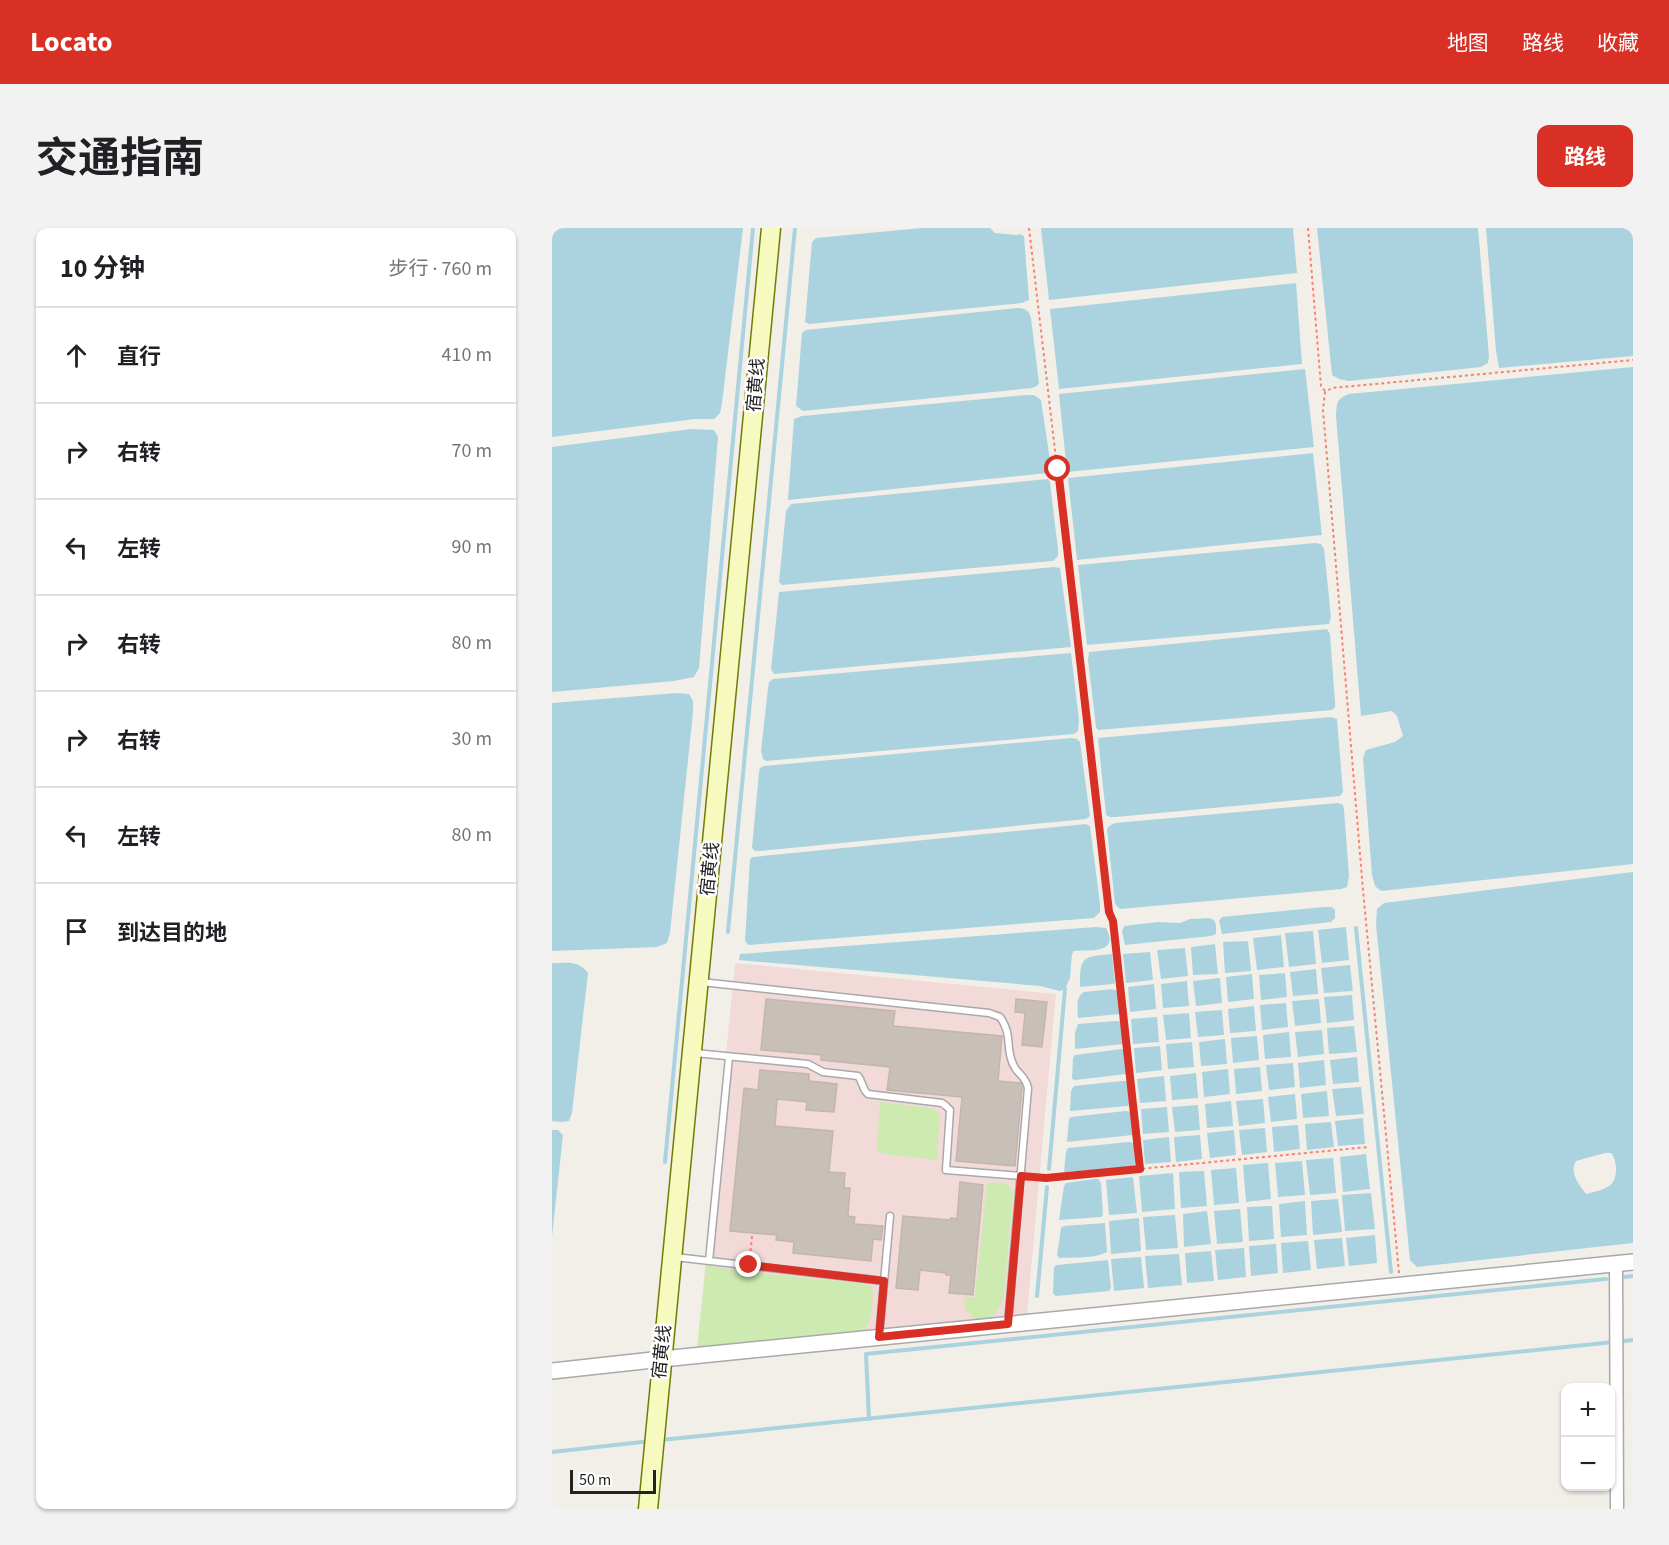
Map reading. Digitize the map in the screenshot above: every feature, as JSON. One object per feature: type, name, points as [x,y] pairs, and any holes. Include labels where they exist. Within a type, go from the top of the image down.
[{"type":"main road","name":"宿黄线","points":[[648,1509],[771,228]]},
{"type":"street","points":[[552,1371],[1633,1262]]},
{"type":"street","points":[[1616,1263],[1617,1509]]},
{"type":"lane","points":[[698,982],[989,1013],[999,1017],[1009,1037],[1012,1063],[1026,1079],[1028,1088],[1008,1324]]},
{"type":"lane","points":[[691,1053],[808,1064],[824,1072],[858,1076],[864,1091],[868,1094],[942,1103],[950,1110],[945,1170],[1021,1176]]},
{"type":"lane","points":[[709,1261],[729,1057]]},
{"type":"lane","points":[[879,1337],[890,1216]]},
{"type":"lane","points":[[671,1257],[884,1281]]},
{"type":"path","points":[[1029,228],[1109,912],[1113,921],[1140,1169]]},
{"type":"path","points":[[1308,228],[1321,386],[1325,392],[1323,410],[1363,890],[1400,1285]]},
{"type":"path","points":[[1325,392],[1332,388],[1633,360]]},
{"type":"path","points":[[1021,1176],[1046,1178],[1368,1147]]},
{"type":"path","points":[[749,1265],[752,1236]]},
{"type":"shaded area","points":[[735,963],[1056,994],[1027,1314],[697,1349]]},
{"type":"green space","points":[[880,1102],[931,1108],[939,1113],[937,1160],[883,1154],[878,1151]]},
{"type":"green space","points":[[987,1182],[1007,1185],[1013,1195],[1004,1297],[995,1314],[977,1321],[965,1309],[964,1297],[975,1297]]},
{"type":"green space","points":[[706,1265],[737,1271],[865,1284],[872,1287],[871,1318],[862,1333],[697,1349]]},
{"type":"water","points":[[552,228],[743,228],[722,403],[720,413],[714,419],[695,419],[552,437]]},
{"type":"water","points":[[922,228],[990,228],[995,233],[1024,236],[1029,300],[1022,303],[809,324],[805,322],[812,242],[816,238]]},
{"type":"water","points":[[1041,228],[1293,228],[1297,273],[1049,300]]},
{"type":"water","points":[[1317,228],[1478,228],[1488,363],[1481,367],[1349,381],[1332,375]]},
{"type":"water","points":[[1486,228],[1633,228],[1633,356],[1499,368]]},
{"type":"water","points":[[1296,283],[1302,364],[1059,389],[1050,309]]},
{"type":"water","points":[[1017,308],[1026,310],[1031,318],[1039,383],[1037,386],[803,411],[796,406],[802,333],[806,330]]},
{"type":"water","points":[[1633,367],[1633,864],[1381,891],[1375,886],[1372,875],[1363,758],[1366,750],[1395,742],[1403,736],[1397,716],[1392,711],[1361,716],[1336,416],[1338,402],[1349,394]]},
{"type":"water","points":[[1305,369],[1314,447],[1067,472],[1059,394]]},
{"type":"water","points":[[1034,395],[1041,400],[1051,467],[1048,473],[788,500],[794,419],[802,416]]},
{"type":"water","points":[[691,429],[714,430],[718,437],[699,668],[694,677],[674,681],[552,692],[552,447]]},
{"type":"water","points":[[1313,453],[1322,535],[1077,560],[1068,478]]},
{"type":"water","points":[[1048,479],[1058,550],[1058,556],[1053,561],[782,585],[779,582],[786,511],[791,504]]},
{"type":"water","points":[[1321,544],[1324,549],[1331,617],[1329,624],[1087,645],[1078,565]]},
{"type":"water","points":[[1060,568],[1071,647],[774,674],[771,669],[779,592]]},
{"type":"water","points":[[1327,629],[1330,634],[1335,702],[1332,710],[1098,730],[1096,727],[1089,652]]},
{"type":"water","points":[[1071,653],[1079,720],[1078,731],[1074,734],[766,761],[763,759],[761,751],[768,688],[769,682],[773,679]]},
{"type":"water","points":[[689,694],[693,701],[693,712],[670,933],[667,943],[657,947],[552,951],[552,703]]},
{"type":"water","points":[[1331,717],[1337,719],[1343,792],[1340,796],[1116,817],[1106,815],[1098,738]]},
{"type":"water","points":[[1071,738],[1080,742],[1090,816],[1086,819],[760,851],[752,848],[759,772],[764,766]]},
{"type":"water","points":[[1338,803],[1343,805],[1344,810],[1349,876],[1347,887],[1120,909],[1115,904],[1107,829],[1115,823]]},
{"type":"water","points":[[1086,824],[1090,826],[1100,904],[1100,912],[1094,918],[748,945],[745,941],[750,859],[753,857]]},
{"type":"water","points":[[1633,872],[1633,1243],[1417,1267],[1410,1260],[1376,925],[1377,909],[1384,903]],"holes":[[[1611,1153],[1616,1167],[1614,1180],[1608,1187],[1586,1194],[1574,1174],[1576,1161]]]},
{"type":"water","points":[[1332,907],[1335,910],[1335,918],[1331,922],[1222,934],[1219,921],[1222,917]]},
{"type":"water","points":[[1190,919],[1214,920],[1216,925],[1216,934],[1211,936],[1125,945],[1122,932],[1124,926],[1158,922],[1180,923]]},
{"type":"water","points":[[1346,927],[1349,960],[1322,963],[1318,930]]},
{"type":"water","points":[[1106,928],[1109,942],[1101,949],[1074,951],[1070,978],[1065,989],[1060,991],[1040,986],[739,960],[740,954]]},
{"type":"water","points":[[1313,931],[1316,964],[1289,967],[1285,933]]},
{"type":"water","points":[[1281,935],[1284,967],[1257,970],[1253,938]]},
{"type":"water","points":[[1248,941],[1251,971],[1225,973],[1223,942]]},
{"type":"water","points":[[1215,944],[1218,974],[1193,975],[1191,947]]},
{"type":"water","points":[[1185,948],[1188,976],[1161,979],[1157,950]]},
{"type":"water","points":[[1150,952],[1153,980],[1126,983],[1123,954]]},
{"type":"water","points":[[1112,954],[1115,983],[1080,987],[1081,969],[1085,960],[1094,956]]},
{"type":"water","points":[[552,963],[576,964],[588,973],[572,1113],[569,1121],[562,1122],[552,1121]]},
{"type":"water","points":[[1350,965],[1353,991],[1324,993],[1321,968]]},
{"type":"water","points":[[1316,969],[1318,994],[1293,996],[1290,972]]},
{"type":"water","points":[[1285,973],[1287,997],[1261,1000],[1259,975]]},
{"type":"water","points":[[1252,974],[1254,999],[1228,1002],[1226,977]]},
{"type":"water","points":[[1220,978],[1222,1003],[1196,1006],[1193,981]]},
{"type":"water","points":[[1187,981],[1189,1006],[1163,1008],[1161,984]]},
{"type":"water","points":[[1154,984],[1156,1009],[1130,1012],[1128,987]]},
{"type":"water","points":[[1112,989],[1118,991],[1120,1014],[1078,1018],[1081,994]]},
{"type":"water","points":[[1352,995],[1354,1020],[1327,1023],[1324,997]]},
{"type":"water","points":[[1319,999],[1321,1023],[1295,1026],[1292,1001]]},
{"type":"water","points":[[1286,1003],[1288,1027],[1262,1030],[1260,1005]]},
{"type":"water","points":[[1254,1006],[1256,1031],[1230,1033],[1228,1009]]},
{"type":"water","points":[[1222,1010],[1224,1035],[1198,1037],[1195,1012]]},
{"type":"water","points":[[1189,1013],[1191,1038],[1166,1040],[1163,1015]]},
{"type":"water","points":[[1157,1017],[1159,1042],[1133,1044],[1131,1019]]},
{"type":"water","points":[[1122,1022],[1124,1044],[1075,1049],[1075,1033],[1078,1024]]},
{"type":"water","points":[[1354,1026],[1357,1052],[1329,1054],[1327,1028]]},
{"type":"water","points":[[1322,1030],[1324,1054],[1298,1057],[1295,1032]]},
{"type":"water","points":[[1289,1032],[1291,1057],[1265,1059],[1263,1035]]},
{"type":"water","points":[[1257,1036],[1259,1060],[1233,1063],[1231,1038]]},
{"type":"water","points":[[1225,1039],[1227,1064],[1201,1066],[1199,1042]]},
{"type":"water","points":[[1192,1042],[1194,1067],[1168,1069],[1166,1044]]},
{"type":"water","points":[[1160,1046],[1162,1070],[1136,1073],[1134,1048]]},
{"type":"water","points":[[1125,1050],[1126,1074],[1072,1079],[1075,1055]]},
{"type":"water","points":[[1357,1057],[1359,1082],[1333,1084],[1330,1060]]},
{"type":"water","points":[[1324,1060],[1326,1085],[1300,1088],[1298,1063]]},
{"type":"water","points":[[1293,1063],[1295,1087],[1269,1090],[1266,1065]]},
{"type":"water","points":[[1260,1067],[1262,1091],[1236,1094],[1234,1069]]},
{"type":"water","points":[[1228,1069],[1230,1094],[1204,1097],[1202,1072]]},
{"type":"water","points":[[1196,1073],[1198,1098],[1172,1100],[1170,1076]]},
{"type":"water","points":[[1164,1076],[1166,1101],[1140,1103],[1137,1079]]},
{"type":"water","points":[[1126,1081],[1128,1106],[1070,1111],[1071,1091],[1074,1086]]},
{"type":"water","points":[[1361,1087],[1364,1114],[1336,1116],[1332,1089]]},
{"type":"water","points":[[1327,1091],[1329,1116],[1303,1118],[1301,1094]]},
{"type":"water","points":[[1295,1094],[1297,1119],[1271,1122],[1268,1097]]},
{"type":"water","points":[[1263,1099],[1265,1123],[1239,1126],[1236,1101]]},
{"type":"water","points":[[1231,1101],[1233,1126],[1207,1128],[1205,1104]]},
{"type":"water","points":[[1198,1105],[1200,1130],[1175,1132],[1172,1107]]},
{"type":"water","points":[[1167,1107],[1169,1132],[1143,1134],[1141,1109]]},
{"type":"water","points":[[1132,1112],[1133,1135],[1067,1142],[1071,1117]]},
{"type":"water","points":[[1363,1118],[1365,1144],[1338,1146],[1335,1121]]},
{"type":"water","points":[[1331,1122],[1334,1147],[1307,1150],[1305,1124]]},
{"type":"water","points":[[1298,1125],[1300,1149],[1274,1152],[1272,1127]]},
{"type":"water","points":[[1265,1128],[1267,1152],[1242,1155],[1239,1130]]},
{"type":"water","points":[[552,1130],[558,1130],[563,1135],[552,1236]]},
{"type":"water","points":[[1234,1130],[1236,1155],[1210,1158],[1207,1133]]},
{"type":"water","points":[[1200,1135],[1202,1159],[1176,1162],[1174,1137]]},
{"type":"water","points":[[1169,1137],[1171,1162],[1145,1164],[1143,1140]]},
{"type":"water","points":[[1134,1143],[1134,1167],[1064,1172],[1068,1148]]},
{"type":"water","points":[[1366,1154],[1370,1189],[1343,1192],[1340,1157]]},
{"type":"water","points":[[1333,1158],[1336,1193],[1310,1195],[1306,1160]]},
{"type":"water","points":[[1302,1161],[1305,1195],[1278,1197],[1275,1163]]},
{"type":"water","points":[[1268,1163],[1271,1199],[1246,1202],[1243,1165]]},
{"type":"water","points":[[1236,1168],[1239,1203],[1214,1205],[1211,1170]]},
{"type":"water","points":[[1204,1171],[1207,1206],[1181,1208],[1179,1172]]},
{"type":"water","points":[[1173,1173],[1175,1209],[1142,1212],[1139,1176]]},
{"type":"water","points":[[1133,1177],[1137,1213],[1109,1215],[1106,1180]]},
{"type":"water","points":[[1098,1179],[1101,1183],[1103,1215],[1059,1220],[1066,1183]]},
{"type":"water","points":[[1371,1193],[1375,1229],[1345,1231],[1342,1195]]},
{"type":"water","points":[[1338,1199],[1342,1232],[1313,1235],[1311,1201]]},
{"type":"water","points":[[1305,1201],[1307,1235],[1281,1237],[1279,1204]]},
{"type":"water","points":[[1272,1206],[1274,1239],[1249,1241],[1247,1207]]},
{"type":"water","points":[[1240,1209],[1243,1242],[1217,1244],[1214,1211]]},
{"type":"water","points":[[1207,1211],[1211,1244],[1184,1247],[1183,1214]]},
{"type":"water","points":[[1175,1215],[1178,1248],[1146,1250],[1143,1217]]},
{"type":"water","points":[[1139,1218],[1141,1251],[1111,1254],[1109,1221]]},
{"type":"water","points":[[1105,1223],[1107,1252],[1090,1257],[1059,1258],[1057,1255],[1061,1228]]},
{"type":"water","points":[[1375,1235],[1377,1263],[1349,1266],[1346,1238]]},
{"type":"water","points":[[1342,1238],[1345,1266],[1317,1269],[1314,1240]]},
{"type":"water","points":[[1308,1241],[1311,1270],[1283,1273],[1281,1243]]},
{"type":"water","points":[[1276,1244],[1278,1273],[1251,1276],[1249,1246]]},
{"type":"water","points":[[1244,1248],[1246,1277],[1218,1280],[1215,1250]]},
{"type":"water","points":[[1211,1251],[1214,1281],[1187,1283],[1185,1253]]},
{"type":"water","points":[[1179,1254],[1182,1285],[1148,1288],[1145,1256]]},
{"type":"water","points":[[1141,1257],[1144,1288],[1114,1291],[1111,1259]]},
{"type":"water","points":[[1108,1260],[1111,1288],[1109,1291],[1056,1296],[1053,1294],[1054,1267],[1057,1265]]},
{"type":"building","points":[[766,999],[895,1011],[893,1026],[1002,1036],[998,1081],[1021,1083],[1022,1087],[1015,1166],[956,1161],[962,1097],[887,1090],[890,1067],[821,1060],[821,1055],[761,1050]]},
{"type":"building","points":[[1016,999],[1047,1002],[1042,1047],[1022,1045],[1025,1013],[1015,1012]]},
{"type":"building","points":[[760,1070],[809,1074],[809,1081],[837,1084],[834,1112],[806,1110],[807,1102],[777,1099],[775,1126],[833,1131],[829,1172],[845,1173],[844,1188],[850,1188],[848,1216],[855,1217],[854,1224],[883,1226],[881,1240],[873,1239],[871,1261],[793,1253],[794,1242],[776,1240],[777,1235],[730,1231],[744,1088],[758,1090]]},
{"type":"building","points":[[960,1182],[983,1185],[973,1295],[949,1293],[951,1275],[920,1270],[918,1290],[896,1288],[903,1216],[957,1219]]},
{"type":"waterway","points":[[665,1162],[753,228]]},
{"type":"waterway","points":[[728,932],[795,228]]},
{"type":"waterway","points":[[1356,928],[1391,1272]]},
{"type":"waterway","points":[[1049,1169],[1065,989]]},
{"type":"waterway","points":[[1037,1296],[1047,1187]]},
{"type":"waterway","points":[[1625,1277],[1633,1276]]},
{"type":"waterway","points":[[869,1419],[866,1354],[1606,1279]]},
{"type":"waterway","points":[[661,1440],[1633,1340]]},
{"type":"waterway","points":[[552,1452],[651,1441]]},
{"type":"route","points":[[749,1265],[884,1281],[879,1337],[1008,1324],[1021,1176],[1046,1178],[1140,1169],[1113,921],[1109,912],[1058,469]]}]
